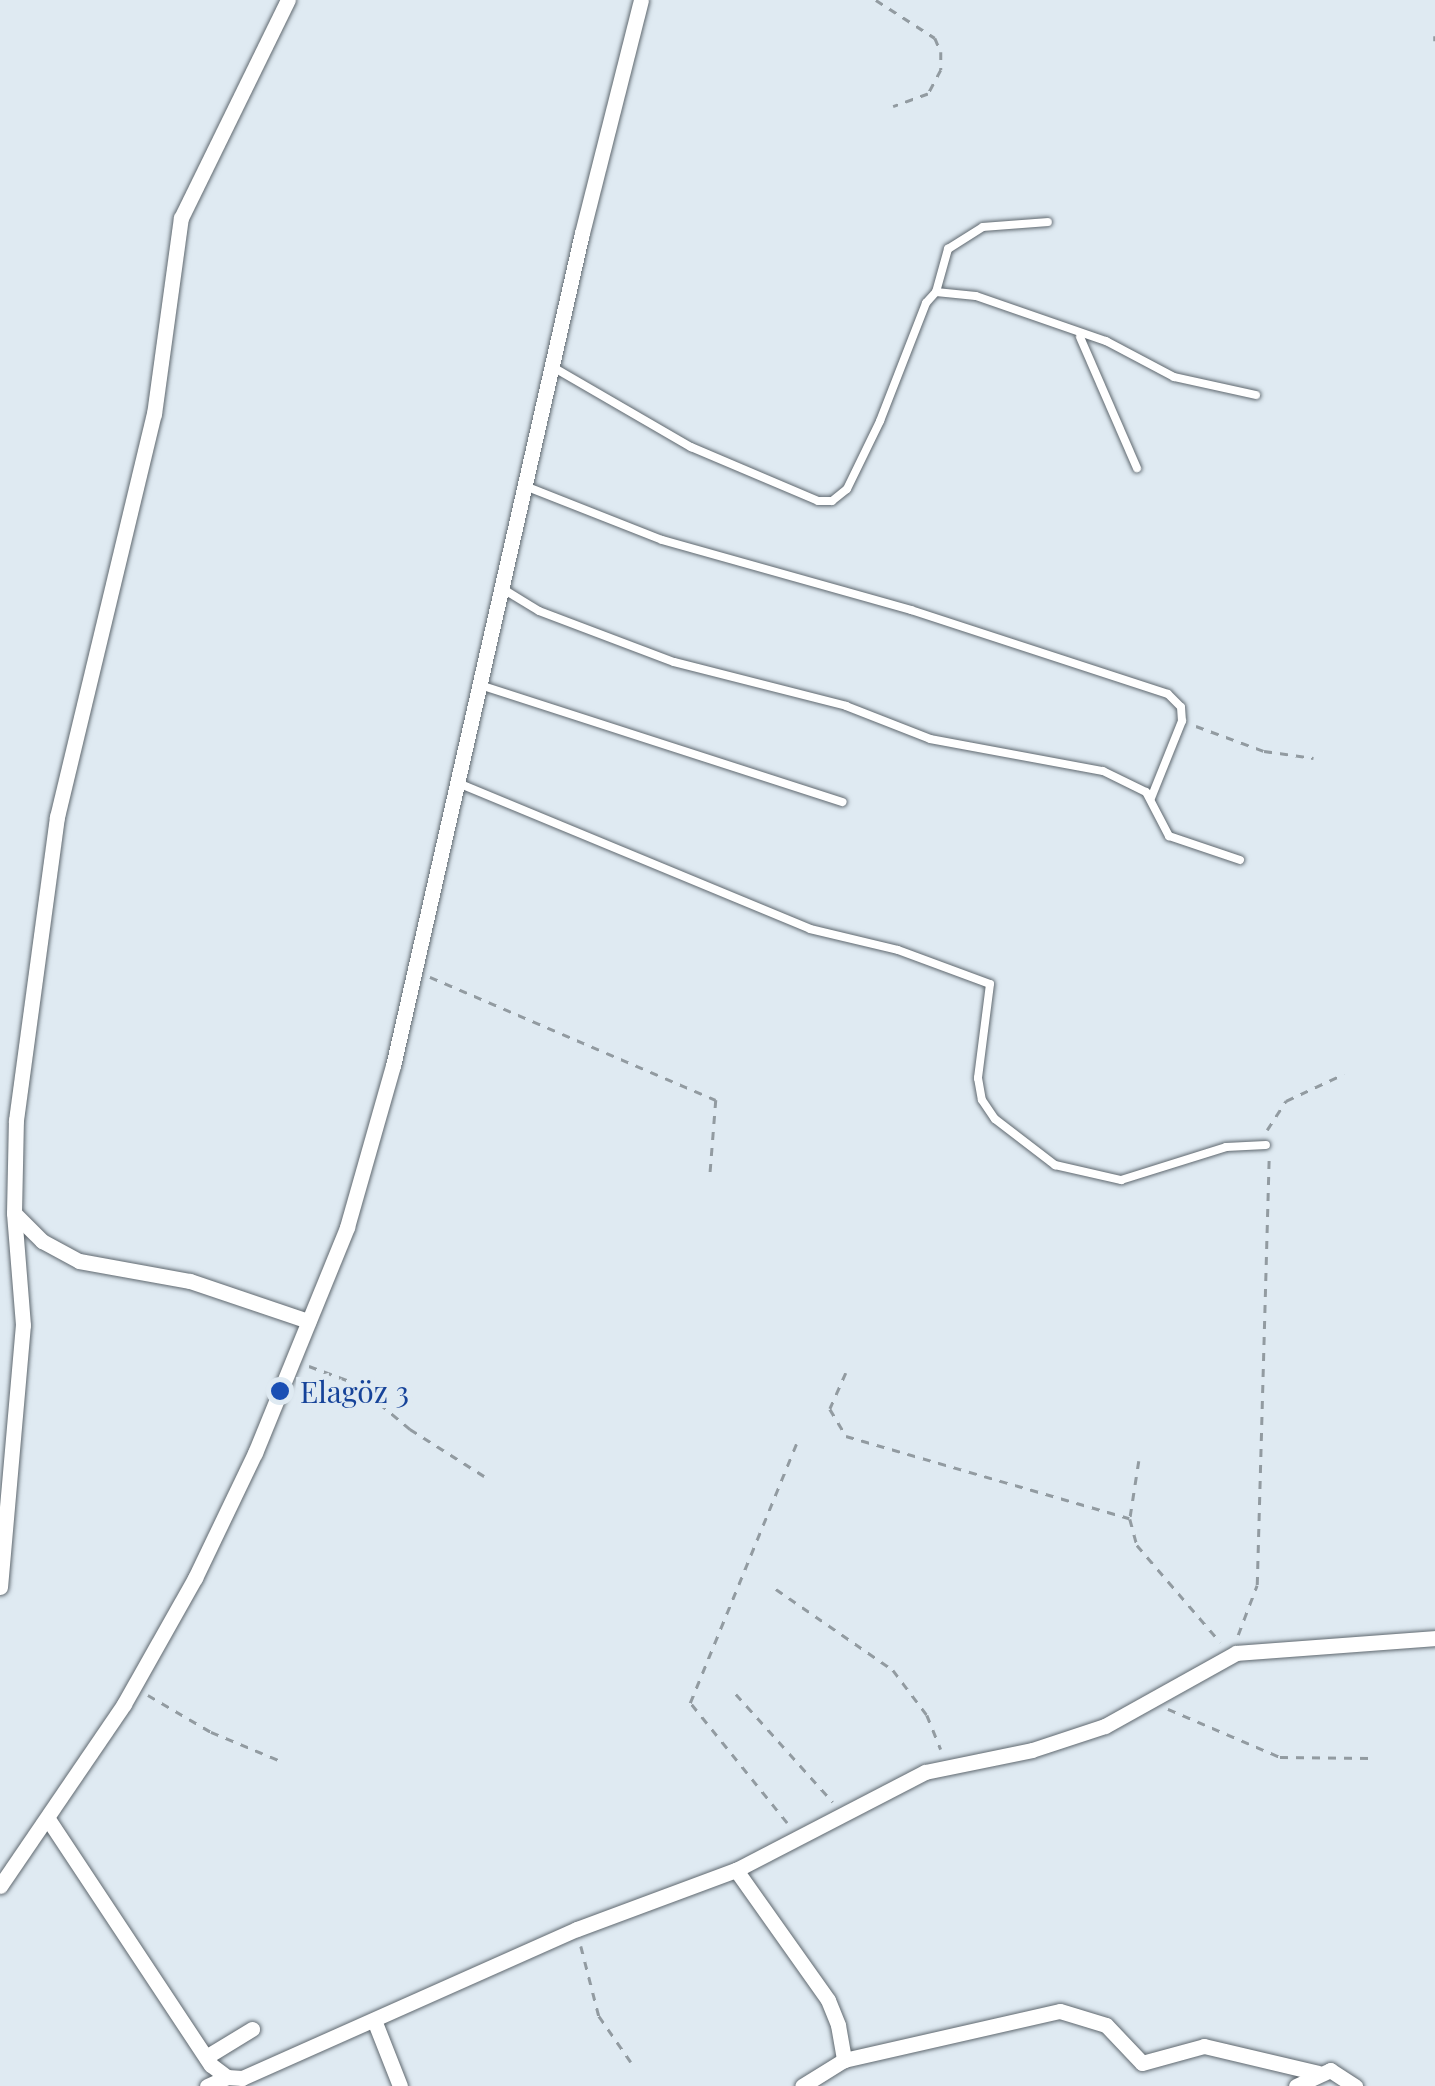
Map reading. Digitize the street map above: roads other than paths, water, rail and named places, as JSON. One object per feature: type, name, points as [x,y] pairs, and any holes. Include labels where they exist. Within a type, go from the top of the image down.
[{"type":"street","points":[[0,1587],[22,1325],[14,1213],[24,1034],[57,817],[154,414],[181,218],[288,0]]},
{"type":"street","points":[[0,1886],[135,1686],[226,1516],[293,1360],[364,1177],[641,0]]},
{"type":"street","points":[[14,1213],[42,1240],[79,1261],[190,1280],[308,1322]]},
{"type":"street","points":[[207,2086],[228,2078],[250,2076],[577,1929],[736,1870],[946,1765],[1058,1743],[1158,1701],[1230,1655],[1269,1646],[1435,1638]]},
{"type":"street","points":[[48,1819],[206,2057],[228,2078]]},
{"type":"street","points":[[736,1870],[828,2000],[844,2060]]},
{"type":"street","points":[[802,2086],[829,2080],[844,2060],[1060,2011],[1106,2025],[1142,2063],[1190,2047],[1218,2046],[1318,2073]]},
{"type":"street","points":[[374,2020],[400,2086]]},
{"type":"street","points":[[206,2057],[252,2030]]},
{"type":"street","points":[[1296,2086],[1318,2073],[1336,2070],[1355,2086]]},
{"type":"lane","points":[[552,366],[691,448],[818,501],[832,501],[847,489],[923,309],[936,292],[944,255],[964,234],[1048,222]]},
{"type":"lane","points":[[936,292],[976,296],[1080,337],[1106,341],[1174,377],[1256,395]]},
{"type":"lane","points":[[1080,337],[1138,468]]},
{"type":"lane","points":[[525,486],[662,540],[911,610],[1168,694],[1181,707],[1182,721],[1151,798],[1158,826],[1168,836],[1240,860]]},
{"type":"lane","points":[[501,588],[539,612],[658,657],[846,706],[930,739],[1103,771],[1151,798]]},
{"type":"lane","points":[[478,685],[842,802]]},
{"type":"lane","points":[[456,782],[810,929],[898,950],[990,984],[978,1078],[982,1100],[995,1119],[1055,1165],[1121,1180],[1226,1147],[1266,1145]]},
{"type":"place","name":"Elagöz 3","points":[[280,1391]]}]
